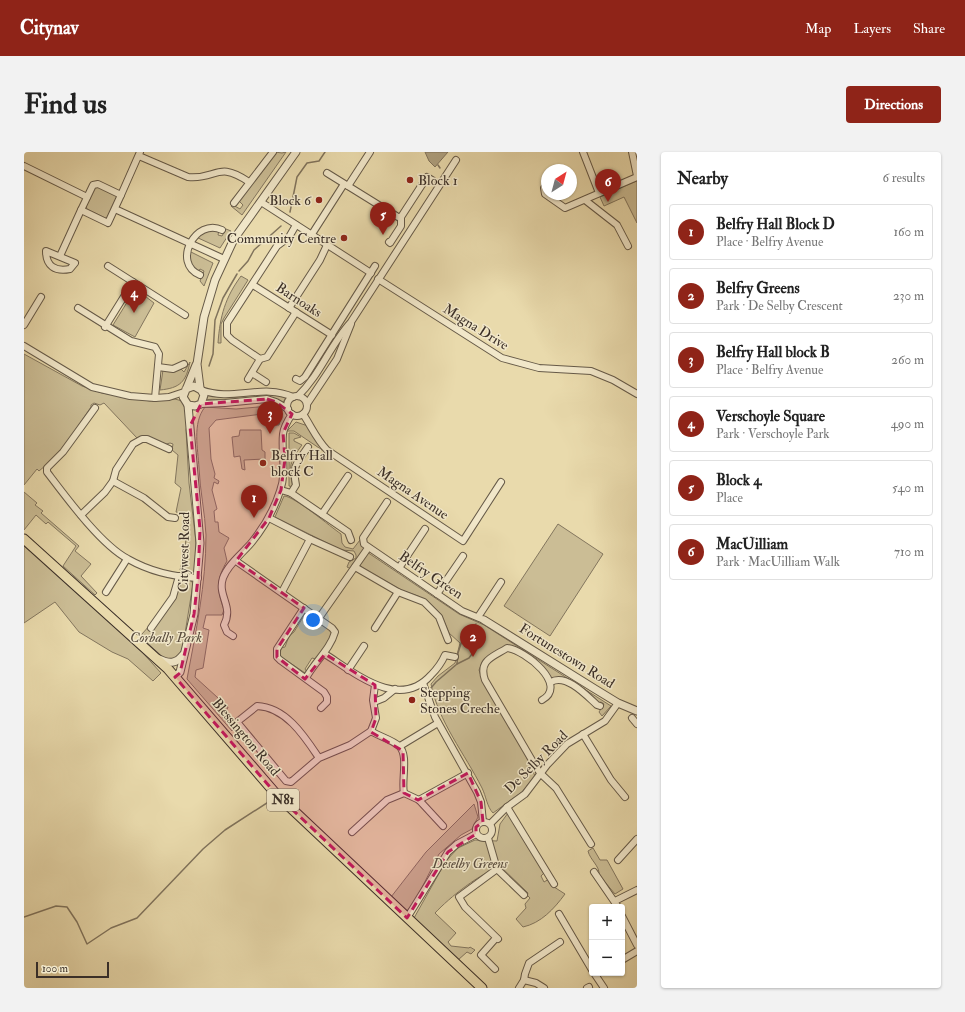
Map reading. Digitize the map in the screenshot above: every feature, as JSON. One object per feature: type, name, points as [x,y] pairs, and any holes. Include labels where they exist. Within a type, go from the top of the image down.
[{"type":"main road","name":"Blessington Road","points":[[24,539],[175,677],[276,794],[482,988]]},
{"type":"street","points":[[234,203],[273,152]]},
{"type":"street","points":[[186,403],[185,390],[197,364],[204,317],[214,280],[234,239],[296,152]]},
{"type":"street","points":[[312,234],[370,152]]},
{"type":"street","points":[[583,152],[599,193]]},
{"type":"street","points":[[554,200],[565,208],[586,200],[637,176],[632,152]]},
{"type":"street","points":[[81,210],[108,223],[139,154],[188,177],[195,178],[216,171],[228,171],[238,174],[249,182]]},
{"type":"street","points":[[233,636],[227,632],[224,625],[228,610],[223,595],[222,582],[227,570],[236,561],[269,518],[281,490],[285,459],[283,433],[290,412],[288,403],[315,376],[456,160]]},
{"type":"street","points":[[24,166],[87,197]]},
{"type":"street","points":[[327,173],[400,217]]},
{"type":"street","points":[[389,242],[390,243],[401,226],[400,217],[427,177],[432,180]]},
{"type":"street","points":[[60,256],[93,185],[98,184],[121,195]]},
{"type":"street","points":[[586,200],[617,225],[628,246]]},
{"type":"street","points":[[261,202],[371,273]]},
{"type":"street","points":[[115,209],[224,259]]},
{"type":"street","points":[[296,224],[288,237],[277,246],[228,323],[227,335],[232,340],[260,358],[267,357],[296,312]]},
{"type":"street","points":[[200,276],[191,269],[188,263],[186,253],[190,244],[197,234],[206,228],[213,227],[222,230]]},
{"type":"street","points":[[289,308],[327,245]]},
{"type":"street","points":[[46,251],[60,256],[75,263],[70,269],[58,270],[50,267],[46,259],[46,251]]},
{"type":"street","points":[[108,266],[186,315]]},
{"type":"street","points":[[296,380],[300,381],[305,377],[375,266]]},
{"type":"street","name":"Magna Drive","points":[[378,279],[502,358],[539,368],[591,371],[613,380],[637,394]]},
{"type":"street","points":[[105,326],[133,282]]},
{"type":"street","name":"Barnoaks","points":[[253,284],[332,335]]},
{"type":"street","points":[[24,325],[41,298]]},
{"type":"street","points":[[78,308],[131,341],[155,347],[159,354],[155,398]]},
{"type":"street","points":[[307,404],[337,359],[351,322]]},
{"type":"street","points":[[24,346],[92,387],[130,396],[155,398],[169,397],[191,386],[216,395],[276,391],[305,399],[307,410],[303,414],[297,416],[276,402],[267,399],[199,405],[186,403],[169,397]]},
{"type":"street","points":[[260,358],[250,376],[266,382]]},
{"type":"street","points":[[158,367],[173,369],[184,364]]},
{"type":"street","points":[[197,364],[201,389],[204,395],[199,405]]},
{"type":"street","name":"Citywest Road","points":[[175,677],[180,672],[194,614],[198,578],[200,529],[190,426],[186,403]]},
{"type":"street","name":"Citywest Road","points":[[190,426],[199,405]]},
{"type":"street","points":[[95,408],[63,452],[47,468],[47,472],[81,515],[107,542],[127,559],[154,570],[179,576],[198,578]]},
{"type":"street","name":"Magna Avenue","points":[[303,414],[316,433],[320,443],[327,450],[463,541],[501,482]]},
{"type":"street","points":[[81,515],[105,492],[113,482],[120,462],[133,444],[147,439],[169,449]]},
{"type":"street","points":[[291,494],[296,485],[293,472],[295,466],[308,447]]},
{"type":"street","points":[[322,514],[348,476]]},
{"type":"street","points":[[113,482],[144,498],[168,516],[175,518]]},
{"type":"street","points":[[281,490],[291,494],[348,532],[351,540]]},
{"type":"street","points":[[319,618],[368,548],[364,544],[363,538],[387,502]]},
{"type":"street","points":[[269,518],[350,557]]},
{"type":"street","points":[[398,568],[425,529]]},
{"type":"street","points":[[282,592],[310,539]]},
{"type":"street","name":"Belfry Green","points":[[368,548],[462,611],[481,618]]},
{"type":"street","points":[[437,594],[463,556]]},
{"type":"street","points":[[106,592],[127,559]]},
{"type":"street","points":[[236,561],[319,618],[335,632],[325,654],[318,659],[306,678]]},
{"type":"street","points":[[355,567],[398,592],[419,600],[434,610],[439,617],[448,640]]},
{"type":"street","points":[[151,628],[173,597],[179,576]]},
{"type":"street","points":[[481,618],[501,582]]},
{"type":"street","points":[[375,628],[398,592]]},
{"type":"street","points":[[304,608],[277,649],[276,654],[280,660],[324,692],[327,697],[327,702],[322,708]]},
{"type":"street","name":"Fortunestown Road","points":[[481,618],[618,703],[637,711]]},
{"type":"street","points":[[348,670],[364,646]]},
{"type":"street","points":[[542,700],[550,693],[552,689],[551,682],[535,663],[512,649],[507,648],[487,660],[483,666],[482,672],[485,680],[540,773],[555,786],[591,844]]},
{"type":"street","points":[[152,655],[172,663],[179,661],[184,654]]},
{"type":"street","points":[[325,654],[348,670],[375,685],[395,689],[412,687],[423,683],[443,661],[445,654],[455,657]]},
{"type":"street","points":[[551,682],[559,680],[571,684],[600,706]]},
{"type":"street","points":[[423,683],[429,704],[438,723],[468,773],[481,802],[487,823],[492,832],[488,838],[482,839],[476,834]]},
{"type":"street","points":[[319,758],[303,734],[278,712],[267,707],[257,706],[237,722],[286,781],[291,782],[319,758],[350,745],[371,731],[376,718],[374,702],[375,685]]},
{"type":"street","points":[[374,702],[384,698],[395,689]]},
{"type":"street","name":"De Selby Road","points":[[487,823],[525,794],[540,773],[567,744],[605,721],[618,703]]},
{"type":"street","points":[[632,718],[637,724]]},
{"type":"street","points":[[400,746],[438,723]]},
{"type":"street","points":[[371,731],[400,746],[403,751],[404,763],[402,784],[404,793]]},
{"type":"street","points":[[583,734],[611,780],[625,797]]},
{"type":"street","points":[[419,800],[468,773]]},
{"type":"street","points":[[352,832],[387,800],[404,793],[419,800],[443,826]]},
{"type":"street","points":[[507,807],[554,884]]},
{"type":"street","points":[[476,834],[477,826],[487,823]]},
{"type":"street","points":[[408,918],[448,852],[457,844],[476,834]]},
{"type":"street","points":[[488,838],[497,868],[524,895]]},
{"type":"street","points":[[618,860],[637,839]]},
{"type":"street","points":[[495,969],[480,955],[497,939],[465,907],[458,897],[497,868]]},
{"type":"street","points":[[594,872],[616,904],[637,890]]},
{"type":"street","points":[[559,914],[589,965]]},
{"type":"street","points":[[625,922],[637,945]]},
{"type":"street","points":[[519,988],[524,980],[529,963],[560,942]]},
{"type":"street","points":[[625,958],[637,951]]},
{"type":"street","points":[[598,976],[604,988]]},
{"type":"street","points":[[524,980],[536,983],[544,988]]},
{"type":"highlighted area","points":[[267,399],[276,402],[292,414],[283,433],[285,459],[281,490],[269,518],[236,561],[304,608],[277,649],[277,657],[305,679],[325,654],[375,685],[376,718],[371,732],[403,751],[404,793],[418,800],[468,773],[481,802],[483,822],[476,827],[476,834],[448,852],[407,918],[276,794],[175,677],[180,673],[194,614],[198,578],[200,529],[190,426],[201,404]]},
{"type":"green space","points":[[275,152],[286,152],[242,215],[231,206],[233,205],[240,209],[243,205],[238,200]]},
{"type":"green space","points":[[637,181],[637,223],[624,197],[604,206],[600,197]]},
{"type":"green space","points":[[98,186],[117,195],[118,199],[110,217],[105,218],[87,209],[86,206],[95,187]]},
{"type":"green space","points":[[226,229],[231,231],[220,248],[196,237],[203,232],[219,230],[218,235],[222,236]]},
{"type":"green space","points":[[189,251],[213,263],[204,286],[200,281],[204,271],[200,269],[198,272],[191,264]]},
{"type":"green space","points":[[241,276],[248,280],[221,324],[221,343],[218,343],[220,324],[224,308],[231,292]]},
{"type":"green space","points":[[137,290],[154,303],[135,337],[113,325],[134,291]]},
{"type":"green space","points":[[24,354],[82,386],[102,393],[150,401],[175,399],[182,401],[188,407],[189,415],[186,430],[189,483],[196,542],[196,573],[180,570],[185,549],[186,528],[183,514],[176,512],[181,488],[175,483],[178,455],[172,450],[173,444],[170,443],[163,445],[144,436],[137,438],[104,403],[100,405],[94,403],[91,405],[61,449],[39,471],[37,469],[24,485]]},
{"type":"green space","points":[[190,362],[186,375],[181,383],[173,388],[160,390],[163,370],[173,371],[181,369],[184,372]]},
{"type":"green space","points":[[207,394],[230,398],[259,394],[286,397],[283,403],[264,397],[231,401],[215,399],[206,400]]},
{"type":"green space","points":[[269,406],[278,410],[281,417],[279,425],[276,425],[274,416],[270,413],[216,420],[209,428],[211,459],[215,474],[214,478],[219,481],[218,484],[214,482],[212,490],[217,509],[214,511],[215,522],[218,522],[219,532],[229,538],[224,548],[227,561],[219,580],[220,597],[224,610],[222,615],[206,615],[203,628],[209,630],[203,668],[196,670],[195,677],[228,707],[225,714],[236,726],[232,731],[187,679],[200,607],[206,553],[206,535],[197,445],[197,428],[201,413],[205,407],[236,409]]},
{"type":"green space","points":[[296,422],[308,426],[322,450],[294,431],[287,431]]},
{"type":"green space","points":[[240,430],[261,430],[262,450],[265,452],[265,459],[244,460],[245,470],[242,469],[240,456],[234,457],[232,437],[239,436]]},
{"type":"green space","points":[[289,433],[294,433],[301,437],[294,439],[294,441],[302,445],[291,464],[290,469],[293,487],[289,486]]},
{"type":"green space","points":[[24,492],[37,503],[35,505],[43,511],[41,513],[79,546],[75,551],[91,564],[81,576],[97,593],[95,595],[63,566],[76,546],[48,522],[46,524],[36,515],[24,530]]},
{"type":"green space","points":[[284,496],[289,497],[304,506],[341,534],[342,543],[345,547],[353,549],[360,540],[367,552],[459,614],[484,625],[611,706],[602,716],[599,712],[604,704],[601,702],[598,703],[565,679],[552,678],[516,648],[506,646],[483,661],[479,670],[481,676],[521,745],[535,776],[522,792],[493,813],[488,805],[482,788],[446,724],[431,684],[438,676],[455,663],[460,643],[449,633],[441,614],[429,603],[418,596],[401,590],[363,568],[359,564],[351,569],[347,567],[349,562],[356,558],[354,551],[341,550],[275,517]]},
{"type":"green space","points":[[558,524],[603,554],[550,636],[504,606]]},
{"type":"green space","points":[[24,546],[50,567],[142,652],[161,673],[153,681],[128,659],[112,652],[79,632],[55,602],[24,623]]},
{"type":"green space","name":"Corbally Park","points":[[178,578],[191,580],[193,584],[182,652],[176,659],[166,660],[143,639],[142,634],[167,606]]},
{"type":"green space","points":[[305,614],[332,630],[332,634],[319,656],[316,659],[312,658],[305,669],[307,672],[305,673],[280,656],[281,648],[285,647],[289,636],[294,632]]},
{"type":"green space","name":"Deselby Greens","points":[[474,804],[478,817],[472,829],[461,835],[439,854],[415,901],[406,912],[391,897],[426,852]]},
{"type":"green space","name":"Deselby Greens","points":[[508,813],[545,872],[541,876],[544,882],[549,879],[551,885],[565,894],[547,915],[530,925],[523,927],[516,919],[526,908],[525,904],[530,898],[527,895],[528,893],[501,867],[484,874],[448,900],[435,913],[456,933],[448,942],[451,946],[470,947],[475,950],[471,954],[467,952],[458,960],[414,918],[446,861],[458,848],[475,840],[497,841],[500,824]]},
{"type":"green space","points":[[593,848],[600,860],[607,860],[623,889],[615,894],[599,875],[598,869],[588,851]]},
{"type":"shaded area","points":[[425,152],[448,152],[435,167],[429,161]]},
{"type":"waterway","points":[[290,212],[297,177],[307,163],[319,161],[325,152]]},
{"type":"waterway","points":[[239,271],[248,261],[254,250],[281,226]]},
{"type":"waterway","points":[[209,366],[213,354],[215,320],[223,298],[237,274]]},
{"type":"waterway","points":[[431,688],[457,664],[458,653],[464,634],[476,624]]},
{"type":"waterway","points":[[457,664],[469,658],[475,650]]},
{"type":"waterway","points":[[24,917],[56,906],[67,907],[77,922],[87,944],[111,928],[137,918],[203,849],[225,830],[273,799]]},
{"type":"place","name":"Block 1","points":[[410,180]]},
{"type":"place","name":"Block 6","points":[[319,200]]},
{"type":"place","name":"MacUilliam","points":[[608,202]]},
{"type":"place","name":"Block 4","points":[[383,235]]},
{"type":"place","name":"Community Centre","points":[[344,238]]},
{"type":"place","name":"Verschoyle Square","points":[[134,313]]},
{"type":"place","name":"Belfry Hall block B","points":[[270,434]]},
{"type":"place","name":"Belfry Hall block C","points":[[263,463]]},
{"type":"place","name":"Belfry Hall Block D","points":[[254,518]]},
{"type":"place","name":"Belfry Greens","points":[[473,657]]},
{"type":"place","name":"Stepping Stones Creche","points":[[412,700]]}]
